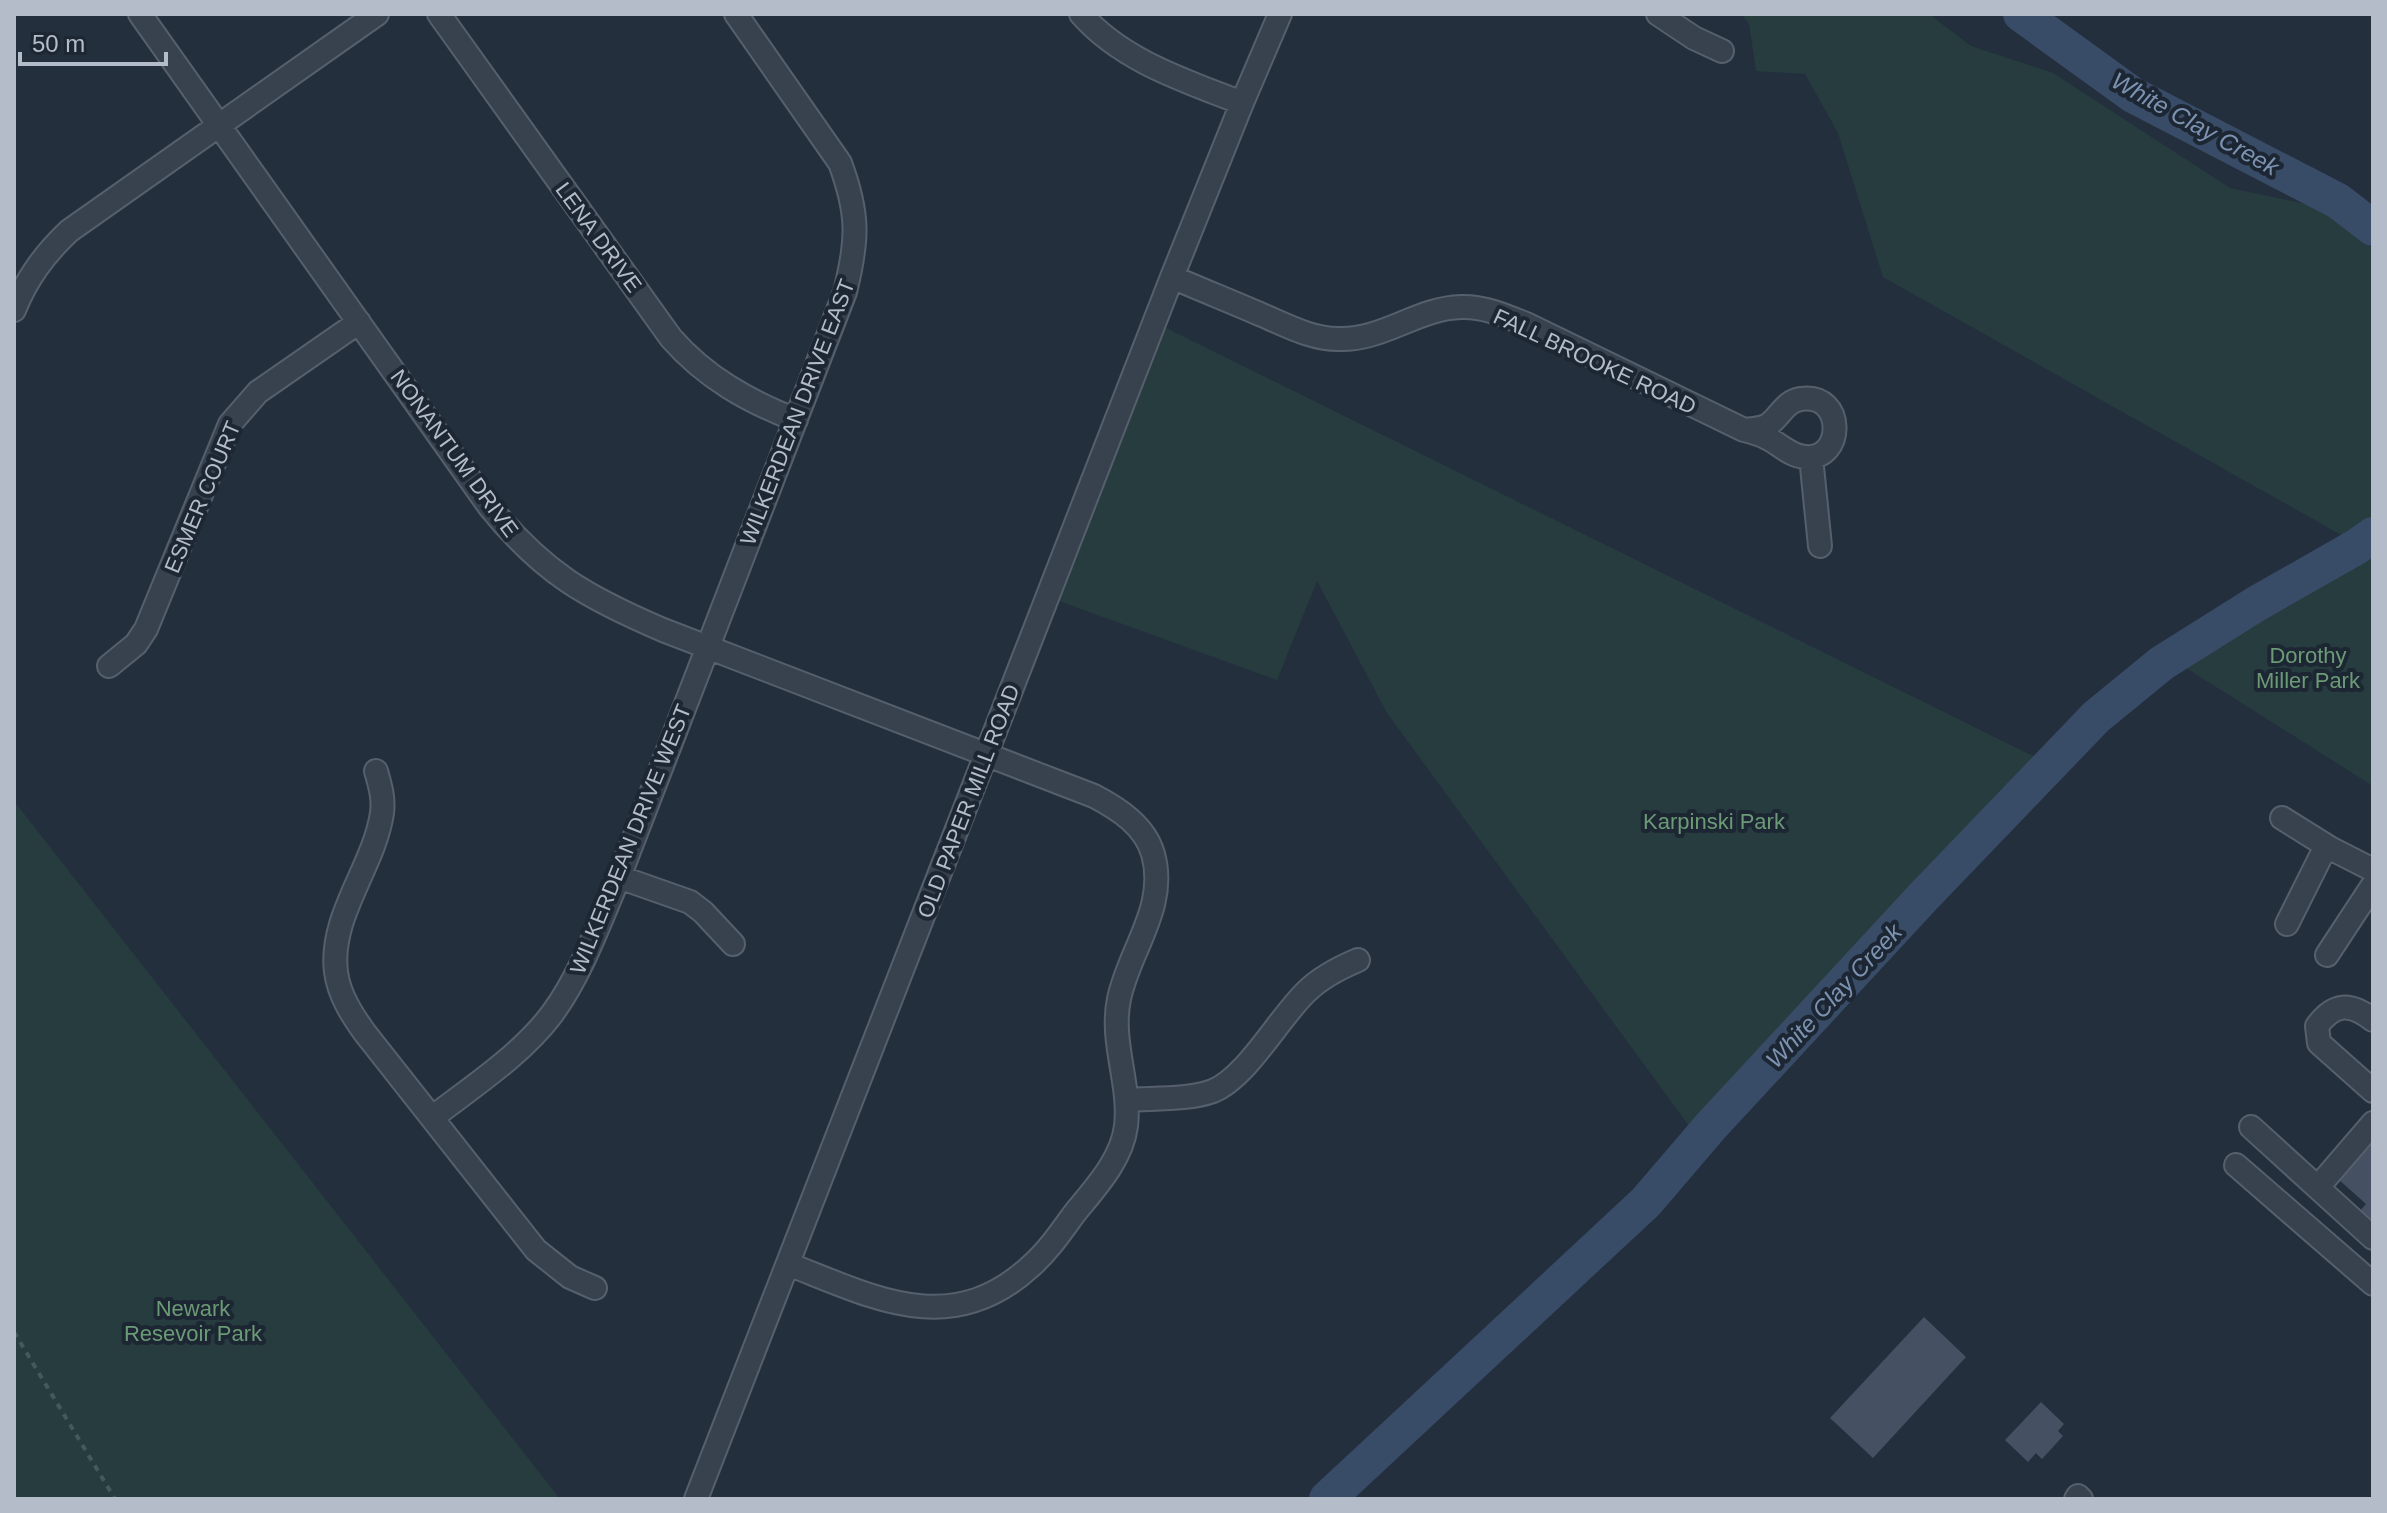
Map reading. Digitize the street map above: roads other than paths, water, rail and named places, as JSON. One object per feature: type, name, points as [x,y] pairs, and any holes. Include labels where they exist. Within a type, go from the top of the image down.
[{"type":"street","name":"NONANTUM DRIVE","points":[[140,14],[489,506],[529,551],[573,586],[602,603],[707,647],[1094,796],[1127,816],[1152,851],[1157,874],[1151,914],[1119,1000],[1117,1038],[1127,1100]]},
{"type":"street","points":[[14,310],[35,268],[69,231],[377,14]]},
{"type":"street","name":"LENA DRIVE","points":[[439,14],[685,354],[719,382],[796,420]]},
{"type":"street","name":"WILKERDEAN DRIVE EAST","points":[[707,647],[845,292],[856,241],[855,215],[840,163],[736,14]]},
{"type":"street","points":[[1081,14],[1113,42],[1139,59],[1242,103]]},
{"type":"street","name":"OLD PAPER MILL ROAD","points":[[696,1499],[1172,277],[1280,14]]},
{"type":"street","points":[[1658,14],[1694,38],[1722,51]]},
{"type":"street","name":"FALL BROOKE ROAD","points":[[1172,277],[1295,329],[1337,339],[1378,334],[1417,317],[1461,307],[1503,315],[1744,430],[1766,437],[1794,455],[1811,457]]},
{"type":"street","name":"ESMER COURT","points":[[109,666],[136,644],[146,629],[230,424],[258,392],[359,322]]},
{"type":"street","points":[[1744,430],[1770,424],[1794,401],[1802,398],[1819,401],[1830,410],[1836,424],[1835,433],[1825,451],[1811,457],[1820,546]]},
{"type":"street","name":"WILKERDEAN DRIVE WEST","points":[[432,1118],[529,1040],[551,1015],[570,986],[619,877],[707,647]]},
{"type":"street","points":[[376,771],[382,790],[383,811],[377,835],[341,925],[336,948],[336,972],[350,1012],[536,1250],[570,1277],[595,1288]]},
{"type":"street","points":[[2282,818],[2373,870]]},
{"type":"street","points":[[2287,924],[2321,856],[2330,848]]},
{"type":"street","points":[[619,877],[690,902],[733,944]]},
{"type":"street","points":[[2327,955],[2373,885]]},
{"type":"street","points":[[788,1264],[884,1301],[906,1306],[950,1306],[994,1292],[1033,1265],[1108,1169],[1126,1128],[1127,1100],[1199,1095],[1215,1090],[1242,1068],[1305,993],[1322,978],[1358,960]]},
{"type":"street","points":[[2373,1020],[2348,1007],[2335,1008],[2317,1026],[2319,1043],[2373,1091]]},
{"type":"street","points":[[2318,1187],[2373,1123]]},
{"type":"street","points":[[2251,1127],[2373,1238]]},
{"type":"street","points":[[2236,1165],[2373,1284]]},
{"type":"waterway","name":"White Clay Creek","points":[[2021,14],[2133,95],[2338,201],[2373,228]]},
{"type":"waterway","name":"White Clay Creek","points":[[1327,1499],[1646,1202],[1711,1126],[1924,896],[2096,717],[2162,663],[2373,535]]},
{"type":"park label","name":"Dorothy Miller Park","points":[[2308,668]]},
{"type":"park label","name":"Karpinski Park","points":[[1714,821]]},
{"type":"park label","name":"Newark Resevoir Park","points":[[193,1320]]}]
